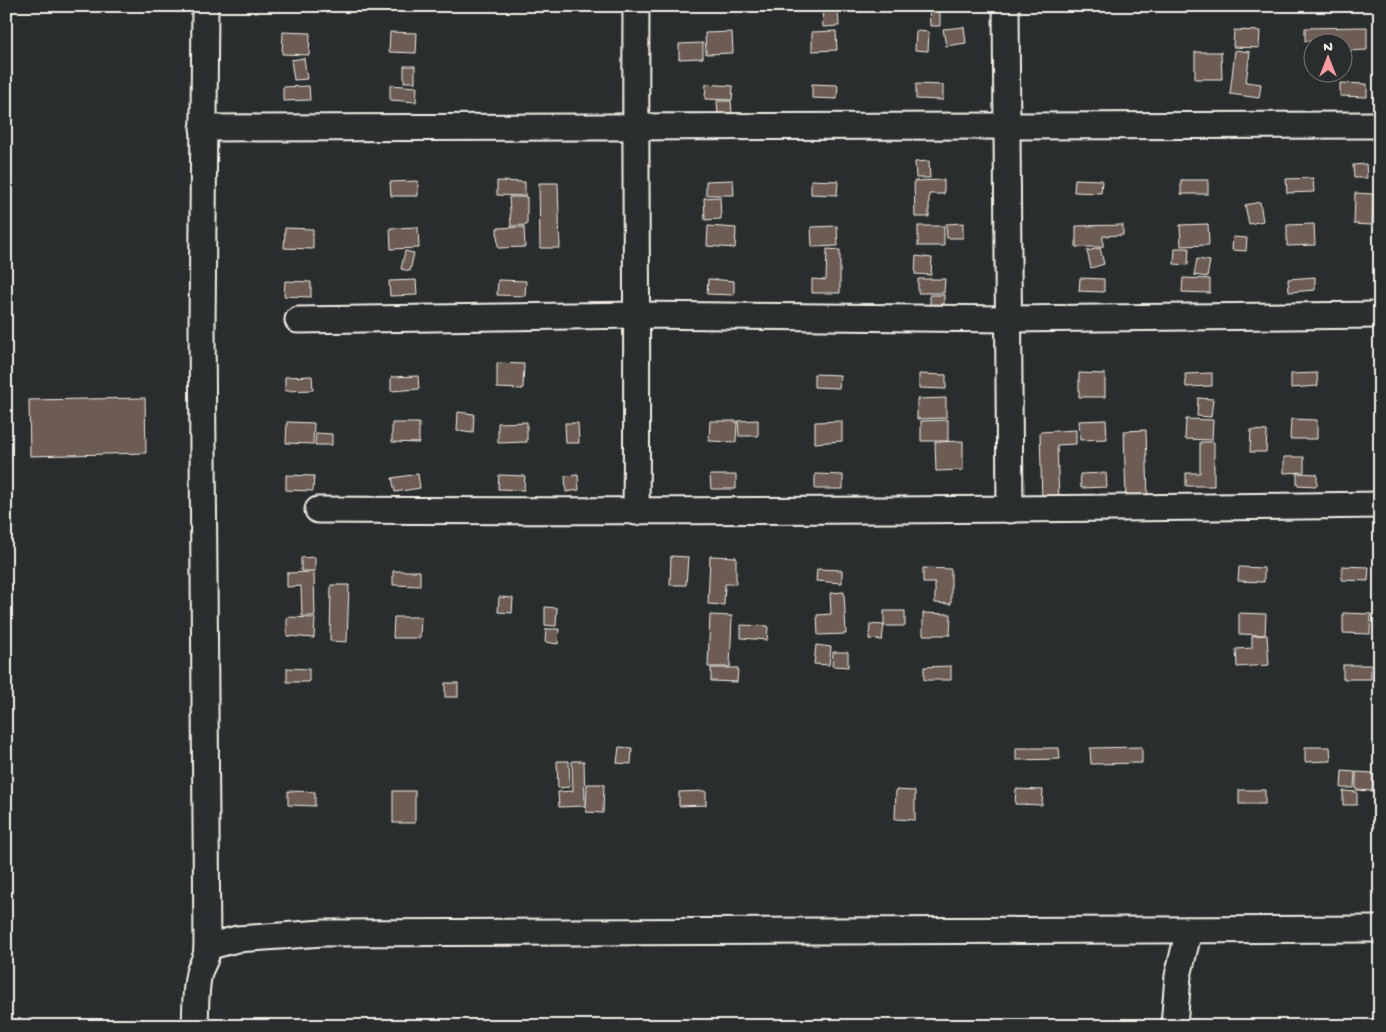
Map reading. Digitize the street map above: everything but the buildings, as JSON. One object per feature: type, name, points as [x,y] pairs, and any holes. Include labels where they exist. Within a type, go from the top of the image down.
[{"type":"street","points":[[195,1026],[200,970],[207,959],[202,328],[205,6]]},
{"type":"street","points":[[636,6],[635,128],[638,315],[636,512]]},
{"type":"street","points":[[1006,6],[1010,510]]},
{"type":"street","points":[[203,128],[1380,125]]},
{"type":"street","points":[[298,320],[638,315],[1007,319],[1380,315]]},
{"type":"street","points":[[318,510],[636,512],[1010,510],[1380,505]]},
{"type":"street","points":[[207,947],[237,939],[323,934],[1380,929]]},
{"type":"street","points":[[1174,1026],[1178,976],[1189,930]]}]
